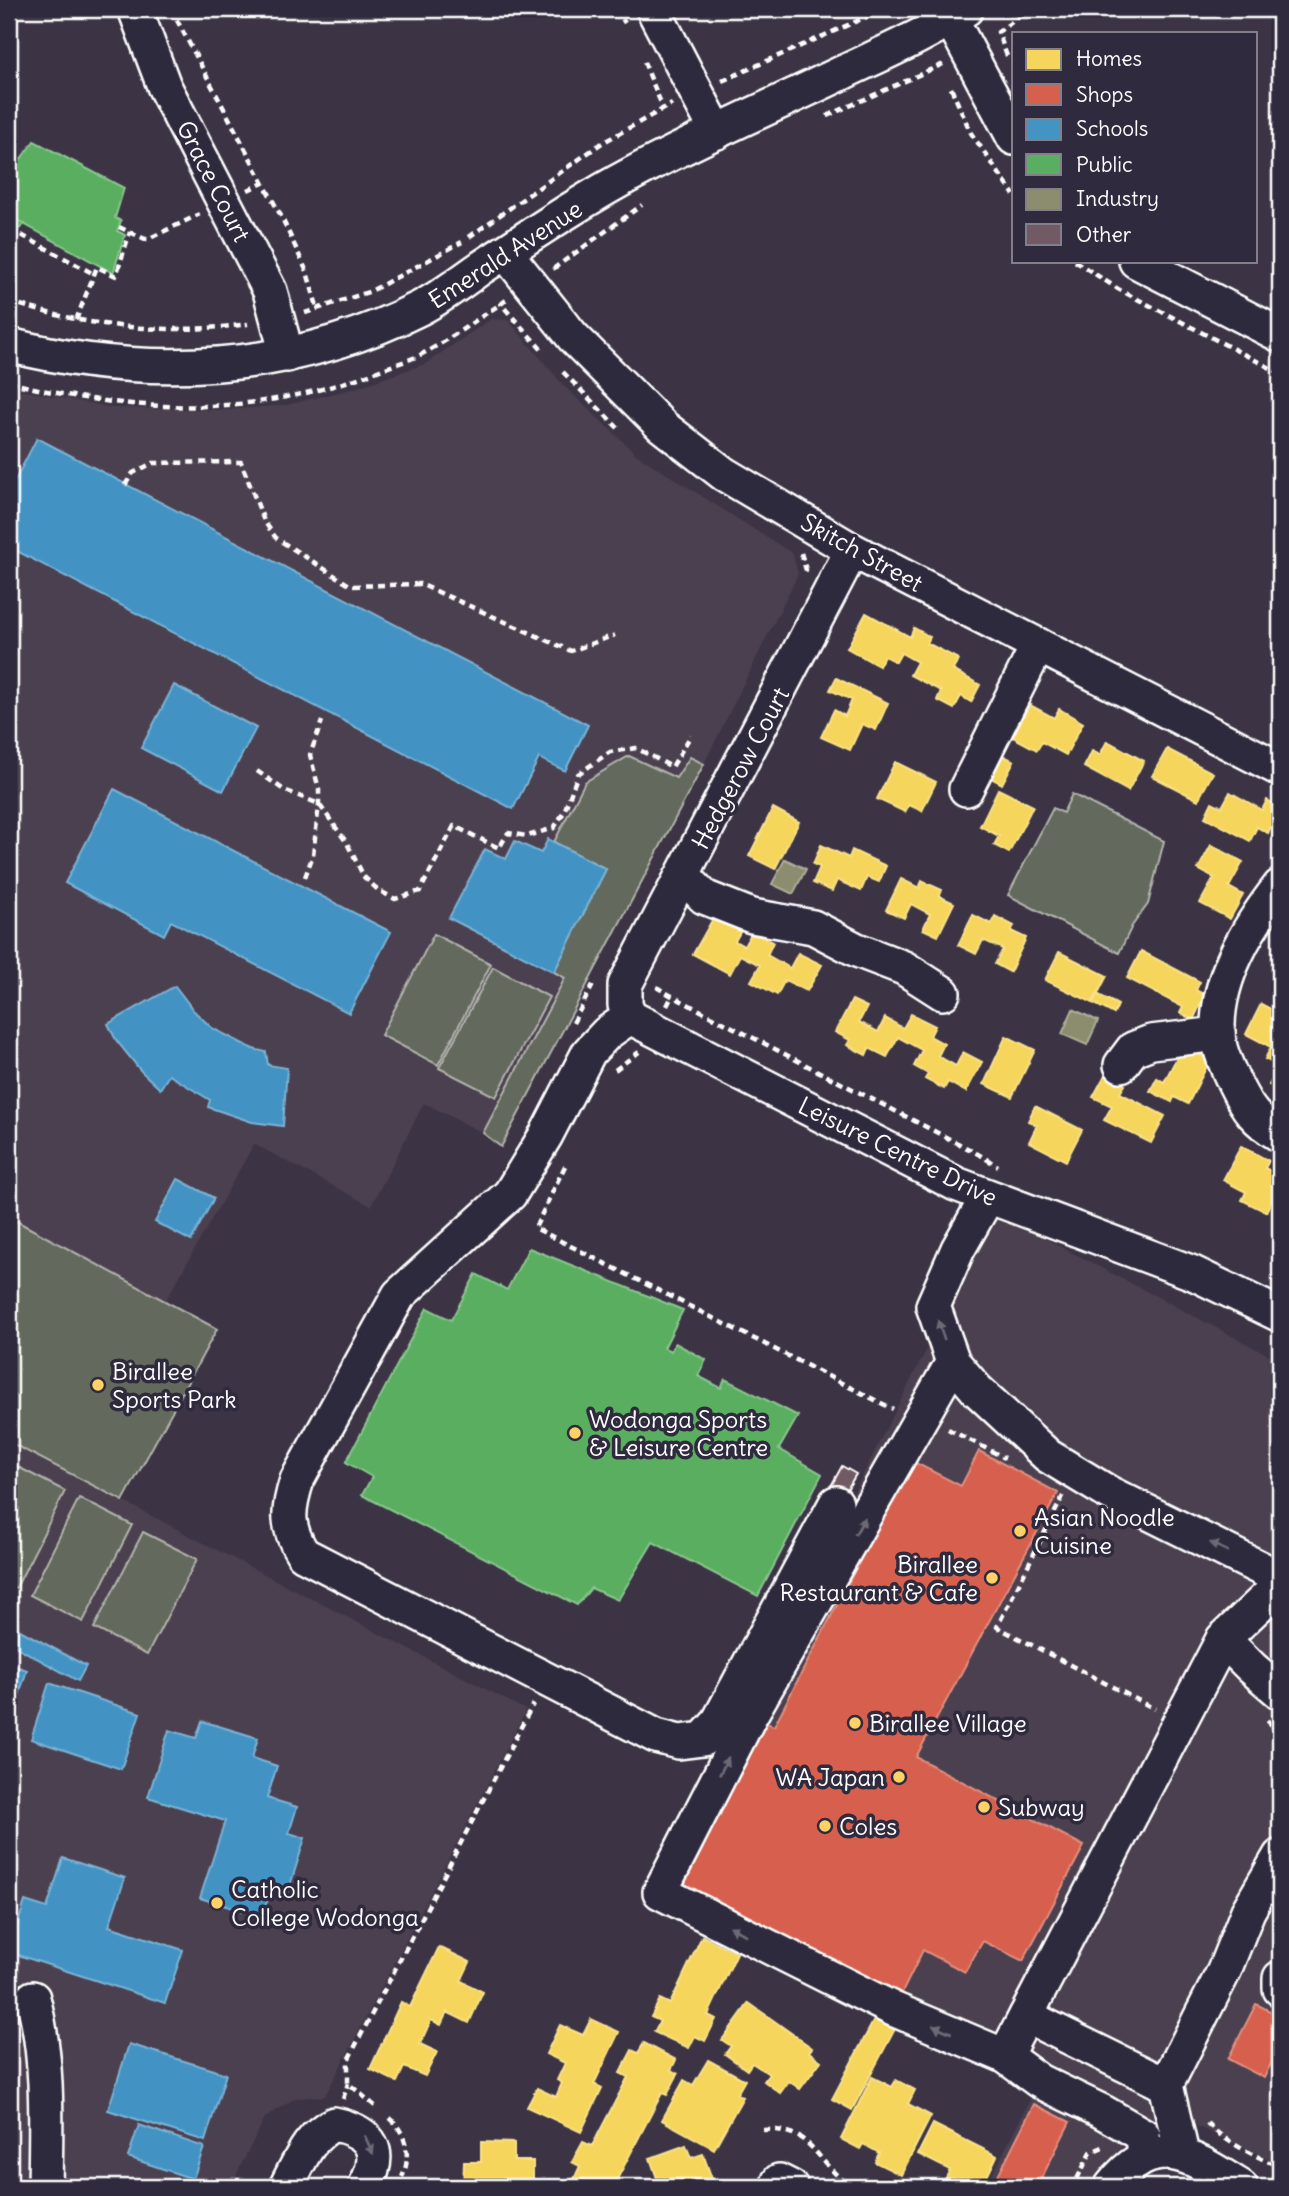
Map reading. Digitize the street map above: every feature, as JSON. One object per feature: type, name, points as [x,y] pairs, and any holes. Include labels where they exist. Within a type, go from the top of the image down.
[{"type":"street","name":"Grace Court","points":[[135,9],[164,86],[270,290],[287,355]]},
{"type":"street","points":[[959,14],[1012,133]]},
{"type":"street","name":"Emerald Avenue","points":[[9,345],[78,360],[139,366],[248,362],[320,347],[360,334],[422,307],[628,176],[917,37],[959,14]]},
{"type":"street","points":[[641,20],[697,92],[717,132]]},
{"type":"street","name":"Skitch Street","points":[[505,252],[545,282],[573,337],[662,426],[724,474],[852,550],[1280,769]]},
{"type":"street","points":[[1138,262],[1280,335]]},
{"type":"street","name":"Hedgerow Court","points":[[628,1000],[684,876],[852,550]]},
{"type":"street","points":[[966,789],[1038,645]]},
{"type":"street","points":[[684,876],[704,897],[752,916],[813,927],[857,950],[904,968],[943,993]]},
{"type":"street","points":[[1280,887],[1256,918],[1228,973],[1217,1034],[1229,1072],[1241,1097],[1260,1123],[1280,1135]]},
{"type":"street","points":[[628,1000],[607,1033],[589,1052],[546,1135],[510,1194],[399,1295],[297,1480],[289,1511],[292,1536],[303,1554],[656,1736],[679,1742],[703,1739],[717,1724],[836,1503]]},
{"type":"street","name":"Leisure Centre Drive","points":[[628,1000],[956,1184],[987,1198],[1051,1219],[1193,1273],[1280,1315]]},
{"type":"street","points":[[1121,1065],[1133,1049],[1151,1042],[1217,1034]]},
{"type":"street","points":[[987,1198],[958,1249],[933,1306],[953,1362],[976,1391],[1048,1456],[1109,1493],[1280,1578]]},
{"type":"street","points":[[953,1362],[911,1414],[751,1714],[660,1892],[893,2009],[1005,2056],[1039,2081],[1143,2135],[1145,2157]]},
{"type":"street","points":[[1005,2056],[1223,1639],[1280,1586]]},
{"type":"street","points":[[1223,1639],[1280,1692]]},
{"type":"street","points":[[1182,2154],[1169,2097],[1248,1911],[1280,1856]]},
{"type":"street","points":[[1280,1978],[1280,1989]]},
{"type":"street","points":[[33,1998],[42,2033],[46,2098],[45,2187]]},
{"type":"street","points":[[1026,2016],[1169,2097]]},
{"type":"street","points":[[286,2187],[310,2142],[320,2130],[334,2124],[364,2134],[372,2144],[373,2165],[365,2187]]},
{"type":"street","points":[[1111,2187],[1127,2167],[1145,2157],[1163,2152],[1182,2154],[1241,2187]]},
{"type":"path","points":[[170,9],[307,272],[318,310]]},
{"type":"path","points":[[616,9],[641,20]]},
{"type":"path","points":[[9,301],[76,320],[131,328],[177,330],[278,320],[318,310],[371,291],[462,242],[602,143],[663,108],[884,9]]},
{"type":"path","points":[[1010,61],[998,32],[1030,9]]},
{"type":"path","points":[[641,52],[663,108]]},
{"type":"path","points":[[815,120],[941,65],[971,133],[1012,192]]},
{"type":"path","points":[[119,227],[148,239],[263,183]]},
{"type":"path","points":[[545,354],[501,304],[545,282],[552,270],[649,200]]},
{"type":"path","points":[[15,219],[10,229],[94,274]]},
{"type":"path","points":[[76,320],[97,267],[116,276],[130,232]]},
{"type":"path","points":[[1077,262],[1118,289],[1280,373]]},
{"type":"path","points":[[562,371],[626,436]]},
{"type":"path","points":[[125,485],[133,473],[153,463],[241,462],[264,521],[276,538],[351,586],[420,584],[571,651],[615,635]]},
{"type":"path","points":[[790,547],[802,553],[806,570],[800,582]]},
{"type":"path","points":[[305,877],[313,855],[319,804],[319,789],[310,754],[322,721]]},
{"type":"path","points":[[257,771],[284,790],[319,804],[347,843],[365,877],[378,890],[395,899],[420,891],[454,826],[499,848],[508,833],[527,836],[554,828],[564,812],[578,774],[589,766],[610,752],[636,748],[672,767],[691,735]]},
{"type":"path","points":[[664,976],[658,988],[672,996],[973,1151],[1004,1170]]},
{"type":"path","points":[[569,1031],[628,1000],[672,996]]},
{"type":"path","points":[[612,1072],[645,1047],[628,1000]]},
{"type":"path","points":[[566,1164],[535,1228],[1006,1459]]},
{"type":"path","points":[[510,1194],[542,1214]]},
{"type":"path","points":[[1031,1644],[997,1627],[1066,1490]]},
{"type":"path","points":[[398,2187],[406,2170],[407,2144],[394,2122],[348,2083],[348,2060],[545,1680]]},
{"type":"path","points":[[1169,2097],[1195,2109],[1220,2135],[1280,2167]]},
{"type":"path","points":[[763,2130],[786,2130],[798,2135],[809,2143],[835,2176],[854,2187]]},
{"type":"shaded area","points":[[491,319],[508,320],[563,385],[637,455],[793,554],[798,574],[704,764],[501,1147],[483,1133],[424,1103],[371,1206],[254,1144],[165,1302],[9,1217],[9,412],[21,390],[114,408],[225,410],[287,405],[355,388],[425,364]]},
{"type":"shaded area","name":"Birallee Village","points":[[996,1213],[1280,1361],[1280,2164],[1181,2119],[1138,2123],[1096,2187],[986,2187],[1034,2092],[648,1897]]},
{"type":"shaded area","name":"Catholic College Wodonga","points":[[9,1442],[526,1710],[325,2096],[295,2098],[265,2118],[237,2173],[235,2187],[9,2187]]},
{"type":"green space","points":[[629,756],[676,778],[690,757],[704,764],[501,1147],[483,1133],[565,978],[554,972],[606,869],[554,842],[585,782]]},
{"type":"green space","points":[[1072,794],[1164,841],[1148,904],[1132,926],[1119,953],[1008,895],[1053,808],[1063,813]]},
{"type":"green space","points":[[434,934],[491,964],[438,1065],[381,1035]]},
{"type":"green space","points":[[493,967],[549,997],[496,1097],[439,1068]]},
{"type":"green space","name":"Birallee Sports Park","points":[[9,1217],[217,1329],[123,1501],[9,1442]]},
{"type":"green space","points":[[12,1464],[65,1491],[16,1588],[9,1584],[9,1470]]},
{"type":"green space","points":[[79,1498],[132,1525],[83,1622],[30,1595]]},
{"type":"green space","points":[[143,1532],[197,1559],[147,1655],[94,1628]]},
{"type":"building: Homes","points":[[866,613],[910,637],[914,628],[930,637],[927,643],[958,659],[953,670],[980,685],[971,702],[961,696],[954,709],[937,700],[941,691],[910,675],[917,662],[901,653],[896,662],[884,656],[879,666],[847,648]]},
{"type":"building: Homes","points":[[836,678],[888,703],[876,730],[862,724],[850,750],[821,737],[834,710],[845,716],[852,700],[830,690]]},
{"type":"building: Homes","points":[[1030,705],[1054,718],[1059,709],[1083,723],[1066,755],[1042,742],[1037,750],[1013,737]]},
{"type":"building: Homes","points":[[1107,741],[1144,761],[1128,791],[1084,767],[1092,751],[1100,755]]},
{"type":"building: Homes","points":[[1167,749],[1213,773],[1198,800],[1152,776]]},
{"type":"building: Homes","points":[[994,751],[1014,761],[1002,784],[982,773]]},
{"type":"building: Homes","points":[[895,762],[936,782],[922,811],[909,805],[905,812],[877,799]]},
{"type":"building: Homes","points":[[998,789],[1033,806],[1009,853],[994,845],[999,836],[980,826]]},
{"type":"building: Homes","points":[[1230,792],[1262,810],[1267,800],[1280,807],[1268,833],[1257,827],[1250,841],[1205,817],[1212,802],[1222,807]]},
{"type":"building: Homes","points":[[773,808],[799,822],[775,869],[749,856]]},
{"type":"building: Homes","points":[[821,845],[849,858],[852,850],[886,866],[879,882],[867,877],[861,891],[837,880],[832,891],[813,883],[820,867],[813,864]]},
{"type":"building: Homes","points":[[1211,845],[1243,862],[1229,887],[1243,895],[1230,919],[1200,903],[1214,878],[1198,869]]},
{"type":"building: Homes","points":[[901,879],[919,888],[922,881],[942,890],[939,896],[954,903],[938,936],[923,929],[930,914],[911,904],[904,918],[886,910]]},
{"type":"building: Homes","points":[[715,915],[742,929],[735,941],[744,946],[752,932],[773,942],[767,955],[790,968],[798,953],[822,965],[807,991],[785,980],[777,995],[751,981],[760,965],[740,955],[730,974],[693,954]]},
{"type":"building: Homes","points":[[973,915],[991,924],[995,916],[1014,926],[1011,931],[1026,938],[1010,972],[995,964],[1003,949],[983,940],[976,954],[958,945]]},
{"type":"building: Homes","points":[[1141,951],[1200,982],[1196,990],[1205,995],[1193,1020],[1180,1013],[1183,1007],[1127,978]]},
{"type":"building: Homes","points":[[1059,952],[1107,976],[1093,1003],[1045,980]]},
{"type":"building: Homes","points":[[1097,994],[1118,1005],[1114,1014],[1093,1003]]},
{"type":"building: Homes","points":[[852,1000],[867,1007],[859,1022],[878,1032],[885,1018],[903,1028],[911,1014],[935,1026],[930,1036],[944,1044],[938,1056],[956,1066],[963,1052],[982,1062],[966,1092],[948,1082],[944,1089],[925,1079],[928,1074],[914,1066],[922,1050],[898,1037],[887,1057],[869,1048],[866,1055],[847,1045],[850,1040],[835,1032]]},
{"type":"building: Homes","points":[[1261,1004],[1280,1014],[1280,1091],[1269,1085],[1279,1066],[1265,1059],[1271,1047],[1246,1034]]},
{"type":"building: Homes","points":[[1006,1036],[1035,1050],[1012,1097],[984,1084]]},
{"type":"building: Homes","points":[[1183,1046],[1210,1060],[1188,1104],[1174,1097],[1172,1102],[1150,1091],[1157,1078],[1164,1082]]},
{"type":"building: Homes","points":[[1105,1075],[1125,1085],[1120,1093],[1165,1116],[1151,1143],[1104,1120],[1112,1106],[1093,1097]]},
{"type":"building: Homes","points":[[1035,1106],[1082,1130],[1066,1161],[1029,1142],[1037,1125],[1028,1121]]},
{"type":"building: Homes","points":[[1241,1146],[1269,1161],[1265,1168],[1280,1176],[1280,1200],[1274,1196],[1266,1212],[1242,1200],[1246,1192],[1223,1180]]},
{"type":"building: Homes","points":[[702,1936],[737,1953],[708,2015],[716,2019],[705,2041],[695,2036],[689,2048],[654,2032],[660,2021],[651,2017],[660,1999],[670,2004]]},
{"type":"building: Homes","points":[[439,1947],[470,1962],[461,1981],[483,1992],[469,2023],[447,2012],[441,2025],[431,2020],[420,2044],[437,2052],[425,2076],[404,2067],[397,2082],[370,2069],[401,2002],[410,2007]]},
{"type":"building: Homes","points":[[749,2003],[812,2048],[809,2052],[821,2061],[800,2089],[789,2081],[780,2093],[764,2081],[769,2074],[752,2063],[747,2070],[725,2054],[731,2046],[722,2040]]},
{"type":"building: Homes","points":[[875,2018],[895,2029],[852,2110],[832,2099]]},
{"type":"building: Homes","points":[[591,2019],[619,2032],[594,2084],[602,2088],[581,2132],[527,2107],[537,2088],[556,2097],[562,2083],[557,2080],[565,2063],[546,2054],[560,2025],[583,2035]]},
{"type":"building: Homes","points":[[644,2043],[676,2060],[671,2070],[678,2074],[667,2095],[662,2093],[613,2187],[590,2187],[574,2179],[580,2166],[572,2162],[583,2142],[592,2146],[628,2077],[620,2073],[632,2050],[638,2053]]},
{"type":"building: Homes","points":[[708,2060],[745,2080],[737,2094],[743,2097],[714,2149],[662,2120],[684,2080],[693,2085]]},
{"type":"building: Homes","points":[[872,2077],[892,2087],[896,2080],[915,2090],[908,2104],[931,2116],[901,2175],[875,2162],[879,2153],[863,2144],[860,2149],[841,2139]]},
{"type":"building: Homes","points":[[933,2124],[997,2156],[983,2185],[980,2181],[977,2187],[941,2187],[950,2170],[918,2154]]},
{"type":"building: Homes","points":[[481,2142],[514,2143],[514,2161],[533,2161],[533,2187],[463,2187],[464,2162],[481,2162]]},
{"type":"building: Homes","points":[[686,2145],[691,2158],[703,2154],[715,2187],[660,2187],[650,2158]]},
{"type":"building: Shops","name":"Birallee Village","points":[[979,1451],[1058,1493],[916,1757],[1084,1846],[1023,1961],[983,1941],[965,1972],[923,1950],[901,1995],[679,1881],[761,1721],[774,1726],[912,1461],[961,1486]]},
{"type":"building: Shops","points":[[1256,2004],[1280,2016],[1280,2045],[1264,2078],[1228,2059]]},
{"type":"building: Shops","points":[[1034,2104],[1070,2122],[1037,2187],[992,2187]]},
{"type":"building: Schools","points":[[37,438],[588,725],[565,771],[539,758],[513,809],[9,547],[9,492]]},
{"type":"building: Schools","points":[[174,685],[256,728],[223,791],[141,748]]},
{"type":"building: Schools","points":[[114,789],[391,932],[349,1013],[171,921],[164,935],[65,883]]},
{"type":"building: Schools","points":[[548,839],[606,869],[554,972],[449,918],[485,849],[506,859],[515,841],[541,853]]},
{"type":"building: Schools","points":[[175,986],[194,1011],[212,1028],[253,1049],[266,1052],[268,1065],[287,1068],[283,1126],[252,1122],[208,1107],[210,1100],[169,1075],[160,1089],[141,1071],[116,1040],[108,1024]]},
{"type":"building: Schools","points":[[178,1179],[214,1198],[191,1241],[155,1222]]},
{"type":"building: Schools","points":[[9,1624],[86,1666],[78,1681],[9,1643]]},
{"type":"building: Schools","points":[[9,1664],[27,1670],[9,1727]]},
{"type":"building: Schools","points":[[49,1683],[140,1713],[121,1769],[31,1739]]},
{"type":"building: Schools","points":[[202,1721],[258,1738],[252,1758],[277,1766],[267,1798],[297,1807],[289,1833],[305,1838],[287,1895],[271,1889],[262,1917],[200,1898],[225,1821],[148,1797],[169,1730],[196,1738]]},
{"type":"building: Schools","points":[[63,1858],[125,1878],[109,1926],[183,1950],[165,2003],[9,1952],[25,1901],[47,1908]]},
{"type":"building: Schools","points":[[129,2044],[226,2074],[205,2141],[108,2110]]},
{"type":"building: Schools","points":[[139,2125],[204,2147],[193,2179],[128,2157]]},
{"type":"building: Public","points":[[34,141],[124,188],[115,218],[121,221],[117,231],[125,235],[113,273],[9,216],[9,175]]},
{"type":"building: Public","points":[[9,216],[25,224],[9,237]]},
{"type":"building: Public","name":"Wodonga Sports & Leisure Centre","points":[[529,1248],[683,1310],[664,1348],[671,1351],[675,1343],[706,1360],[698,1376],[721,1388],[725,1379],[798,1416],[779,1449],[822,1474],[758,1596],[653,1542],[618,1600],[591,1588],[577,1605],[362,1495],[372,1477],[346,1462],[427,1308],[451,1320],[476,1274],[507,1290]]},
{"type":"building: Industry","points":[[785,859],[806,869],[793,894],[772,884]]},
{"type":"building: Industry","points":[[1073,1009],[1098,1021],[1087,1045],[1062,1034]]},
{"type":"building: Other","points":[[842,1466],[856,1474],[845,1493],[831,1486]]},
{"type":"place","name":"Birallee Sports Park","points":[[98,1385]]},
{"type":"place","name":"Wodonga Sports & Leisure Centre","points":[[575,1433]]},
{"type":"place","name":"Asian Noodle Cuisine","points":[[1020,1531]]},
{"type":"place","name":"Birallee Restaurant & Cafe","points":[[992,1578]]},
{"type":"place","name":"Birallee Village","points":[[855,1723]]},
{"type":"place","name":"WA Japan","points":[[899,1777]]},
{"type":"place","name":"Subway","points":[[984,1807]]},
{"type":"place","name":"Coles","points":[[825,1826]]},
{"type":"place","name":"Catholic College Wodonga","points":[[217,1903]]}]
